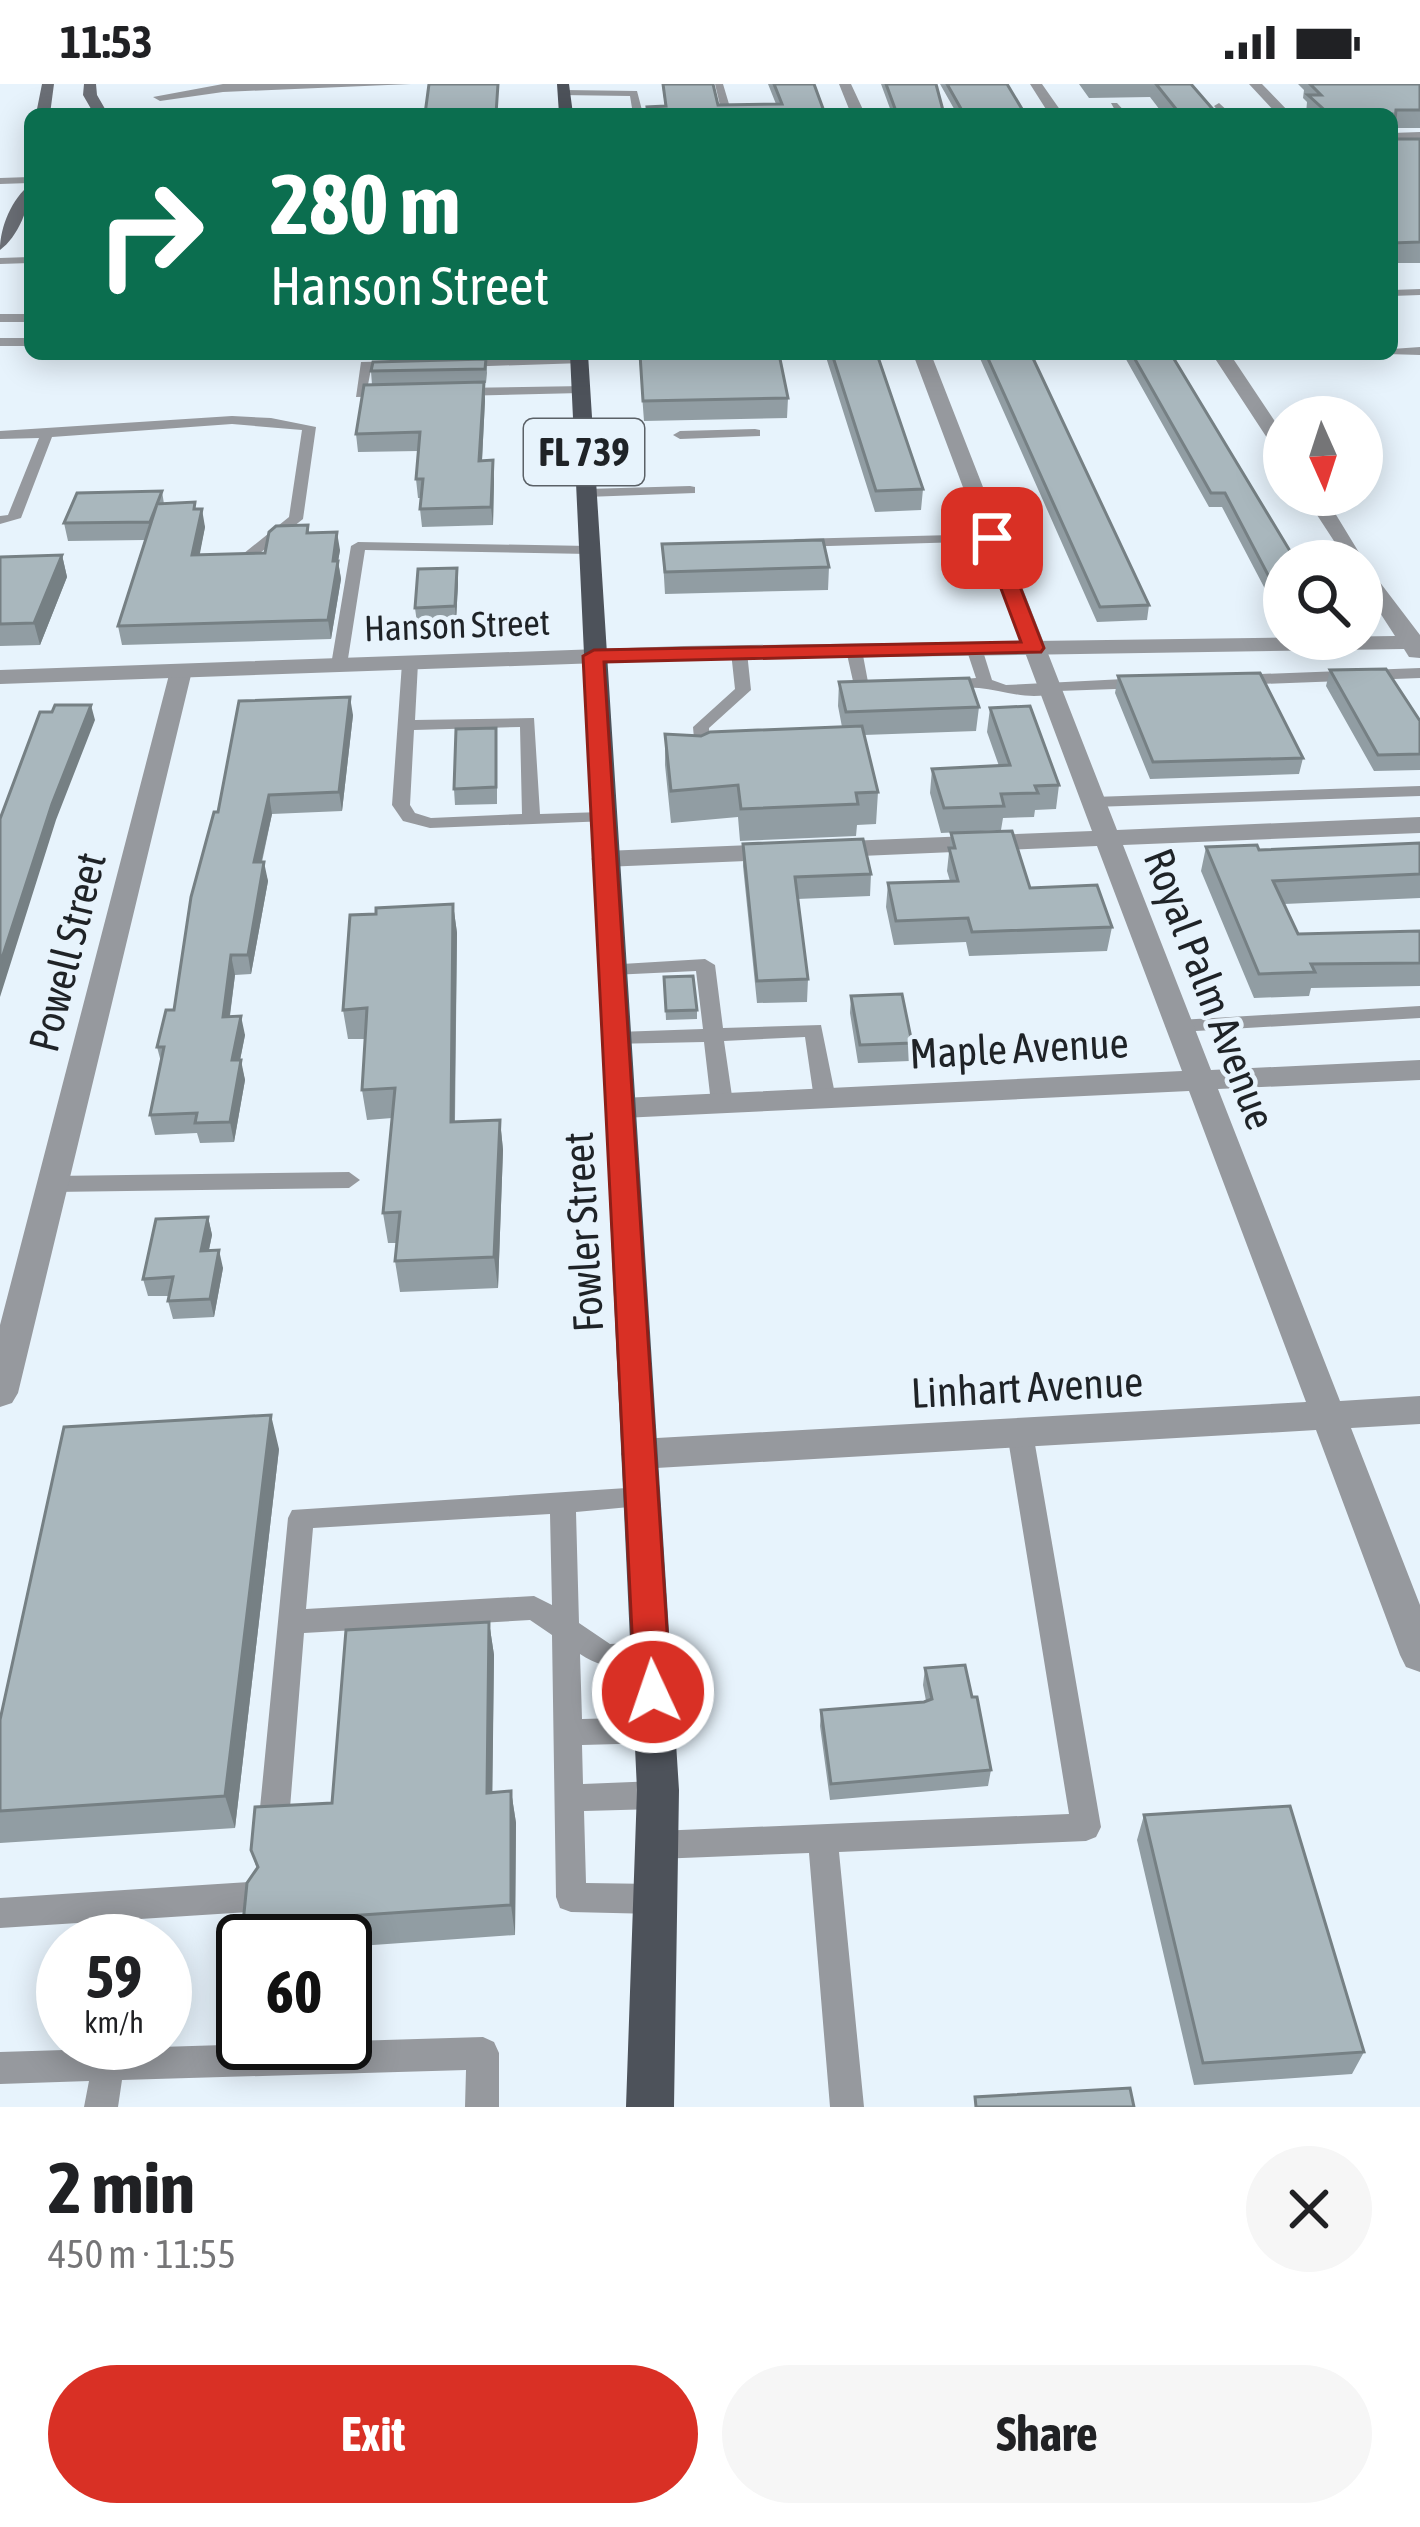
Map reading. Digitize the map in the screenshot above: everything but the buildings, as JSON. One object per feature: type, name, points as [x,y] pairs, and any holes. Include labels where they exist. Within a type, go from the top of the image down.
[{"type":"main road","points":[[0,246],[16,219]]},
{"type":"main road","name":"Fowler Street","points":[[579,360],[655,1730],[650,2107]]},
{"type":"street","points":[[160,97],[223,88],[406,84]]},
{"type":"street","points":[[1255,84],[1278,108]]},
{"type":"street","name":"Royal Palm Avenue","points":[[924,360],[1420,1655]]},
{"type":"street","points":[[1226,360],[1263,417]]},
{"type":"street","points":[[1383,598],[1417,647]]},
{"type":"street","name":"Hanson Street","points":[[0,676],[739,652],[1417,647]]},
{"type":"street","name":"Powell Street","points":[[0,1393],[181,671]]},
{"type":"street","points":[[604,859],[1420,825]]},
{"type":"street","name":"Maple Avenue","points":[[622,1108],[1420,1070]]},
{"type":"street","name":"Linhart Avenue","points":[[639,1454],[1420,1409]]},
{"type":"lane","points":[[564,88],[633,84]]},
{"type":"lane","points":[[564,88],[634,93],[637,108]]},
{"type":"lane","points":[[448,392],[488,377],[565,360]]},
{"type":"lane","points":[[450,363],[488,377],[580,389]]},
{"type":"lane","points":[[408,393],[390,380],[411,364]]},
{"type":"lane","points":[[0,435],[214,421],[280,421],[309,427],[296,519],[245,558]]},
{"type":"lane","points":[[0,520],[14,518],[47,432]]},
{"type":"lane","points":[[680,435],[755,434]]},
{"type":"lane","points":[[586,493],[690,490]]},
{"type":"lane","points":[[783,543],[992,538]]},
{"type":"lane","points":[[339,665],[358,545],[590,550]]},
{"type":"lane","points":[[974,648],[985,683]]},
{"type":"lane","points":[[854,650],[861,687],[903,686]]},
{"type":"lane","points":[[702,758],[701,727],[740,698],[743,690],[739,652]]},
{"type":"lane","points":[[410,663],[401,805],[410,818],[430,823],[602,817]]},
{"type":"lane","points":[[1211,680],[1420,674]]},
{"type":"lane","points":[[923,685],[985,683],[1004,690],[1165,682]]},
{"type":"lane","points":[[406,725],[528,722],[531,820]]},
{"type":"lane","points":[[1093,802],[1420,791]]},
{"type":"lane","points":[[612,969],[705,965],[722,1103]]},
{"type":"lane","points":[[1179,1026],[1420,1012]]},
{"type":"lane","points":[[617,1039],[814,1030],[825,1099]]},
{"type":"lane","points":[[53,1184],[349,1180]]},
{"type":"lane","points":[[657,1845],[1086,1826],[1020,1432]]},
{"type":"lane","points":[[275,1808],[301,1518],[642,1498]]},
{"type":"lane","points":[[563,1502],[571,1897],[656,1899]]},
{"type":"lane","points":[[291,1622],[534,1608],[605,1656],[650,1654]]},
{"type":"lane","points":[[570,1732],[655,1730]]},
{"type":"lane","points":[[571,1798],[657,1795]]},
{"type":"lane","points":[[823,1840],[847,2107]]},
{"type":"lane","points":[[0,1912],[249,1897]]},
{"type":"lane","points":[[192,2062],[483,2053],[482,2107]]},
{"type":"lane","points":[[0,2068],[36,2067]]},
{"type":"lane","points":[[101,2107],[108,2070]]},
{"type":"route","points":[[653,1692],[594,656],[1034,648],[992,538]]}]
